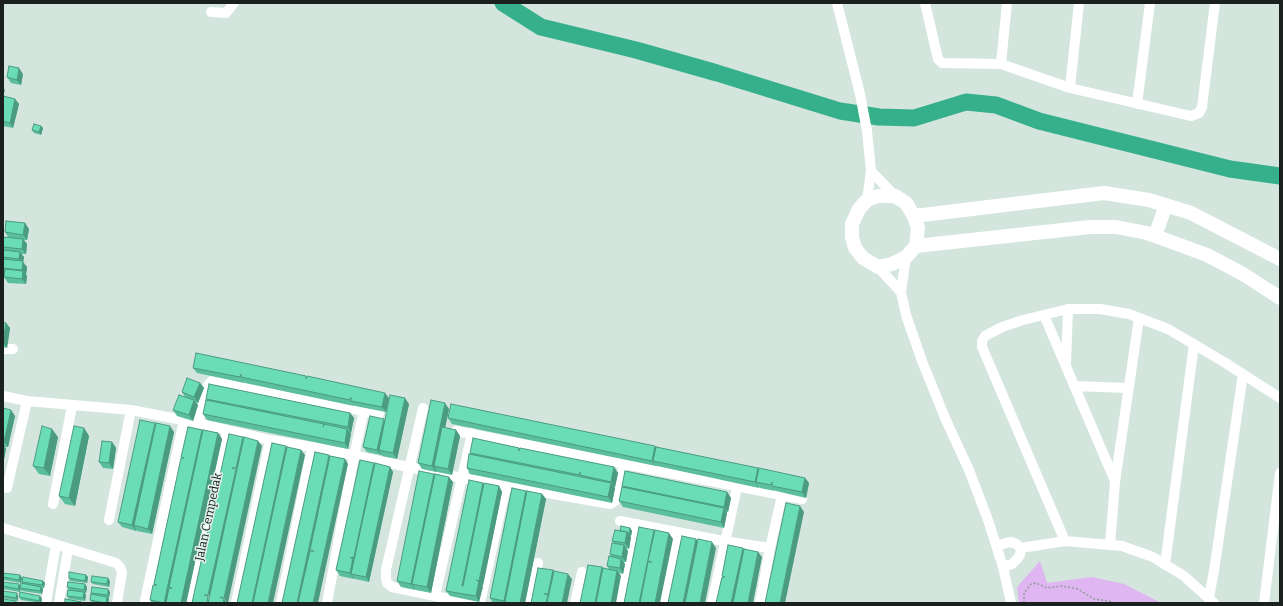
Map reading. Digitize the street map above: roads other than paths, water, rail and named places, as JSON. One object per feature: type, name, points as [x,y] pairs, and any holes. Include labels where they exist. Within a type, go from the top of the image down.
[{"type":"street","points":[[211,12],[226,12],[234,3]]},
{"type":"street","points":[[837,3],[860,94],[867,132],[872,171],[867,200]]},
{"type":"street","points":[[925,3],[938,58],[942,63],[1000,64],[1070,88],[1191,116],[1199,113],[1202,106],[1216,3]]},
{"type":"street","points":[[1070,88],[1079,3]]},
{"type":"street","points":[[1137,104],[1150,3]]},
{"type":"street","points":[[1000,64],[1006,5]]},
{"type":"street","points":[[872,171],[895,196],[906,203],[914,216],[918,228],[916,246],[906,257],[892,264],[878,266]]},
{"type":"street","points":[[914,216],[1104,192],[1149,200],[1191,212],[1280,259]]},
{"type":"street","points":[[895,196],[878,196],[867,200],[859,209],[852,224],[852,237],[855,248],[863,258],[878,266],[901,292]]},
{"type":"street","points":[[1155,236],[1166,205]]},
{"type":"street","points":[[916,246],[1090,227],[1116,227],[1155,236],[1207,255],[1243,274],[1280,298]]},
{"type":"street","points":[[906,257],[901,292],[906,314],[922,361],[945,418],[969,470],[997,546],[1011,603]]},
{"type":"street","points":[[1065,541],[982,347],[982,341],[985,336],[1002,327],[1022,320],[1068,309],[1100,308],[1129,314],[1168,329],[1280,398]]},
{"type":"street","points":[[1065,365],[1068,309]]},
{"type":"street","points":[[1044,315],[1115,482]]},
{"type":"street","points":[[1110,545],[1115,482],[1139,318]]},
{"type":"street","points":[[1165,565],[1194,344]]},
{"type":"street","points":[[1212,600],[1214,571],[1243,374]]},
{"type":"street","points":[[198,423],[208,385],[212,381],[379,414]]},
{"type":"street","points":[[1074,386],[1128,388]]},
{"type":"street","points":[[3,396],[27,401],[72,406],[131,410],[198,423],[270,440],[312,447],[462,478],[610,504],[615,502],[624,464]]},
{"type":"street","points":[[6,488],[27,401]]},
{"type":"street","points":[[53,504],[72,406]]},
{"type":"street","points":[[423,408],[386,570],[386,579],[387,583],[392,587],[471,603]]},
{"type":"street","points":[[109,520],[131,410]]},
{"type":"street","points":[[327,603],[364,410]]},
{"type":"street","points":[[146,603],[145,600],[184,420]]},
{"type":"street","name":"Jalan Cempedak","points":[[192,603],[227,431]]},
{"type":"street","points":[[456,431],[802,499]]},
{"type":"street","points":[[435,596],[472,433]]},
{"type":"street","points":[[236,603],[270,440]]},
{"type":"street","points":[[281,603],[312,447]]},
{"type":"street","points":[[1264,603],[1280,473]]},
{"type":"street","points":[[480,603],[506,486]]},
{"type":"street","points":[[712,603],[724,541],[737,486]]},
{"type":"street","points":[[760,603],[782,495]]},
{"type":"street","points":[[620,521],[724,541],[770,548]]},
{"type":"street","points":[[619,603],[637,524]]},
{"type":"street","points":[[3,528],[116,563],[122,572],[117,603]]},
{"type":"street","points":[[664,603],[677,532]]},
{"type":"street","points":[[997,546],[1006,542],[1011,542],[1021,548],[1065,541],[1122,546],[1152,557],[1184,576],[1212,600]]},
{"type":"street","points":[[46,603],[56,545]]},
{"type":"street","points":[[1003,567],[1012,564],[1017,560],[1020,555],[1021,548]]},
{"type":"street","points":[[60,603],[68,549]]},
{"type":"street","points":[[529,603],[538,563]]},
{"type":"street","points":[[575,603],[582,572]]},
{"type":"waterway","points":[[503,3],[541,27],[636,50],[840,111],[879,117],[914,118],[966,102],[996,105],[1039,121],[1230,169],[1280,176]]}]
